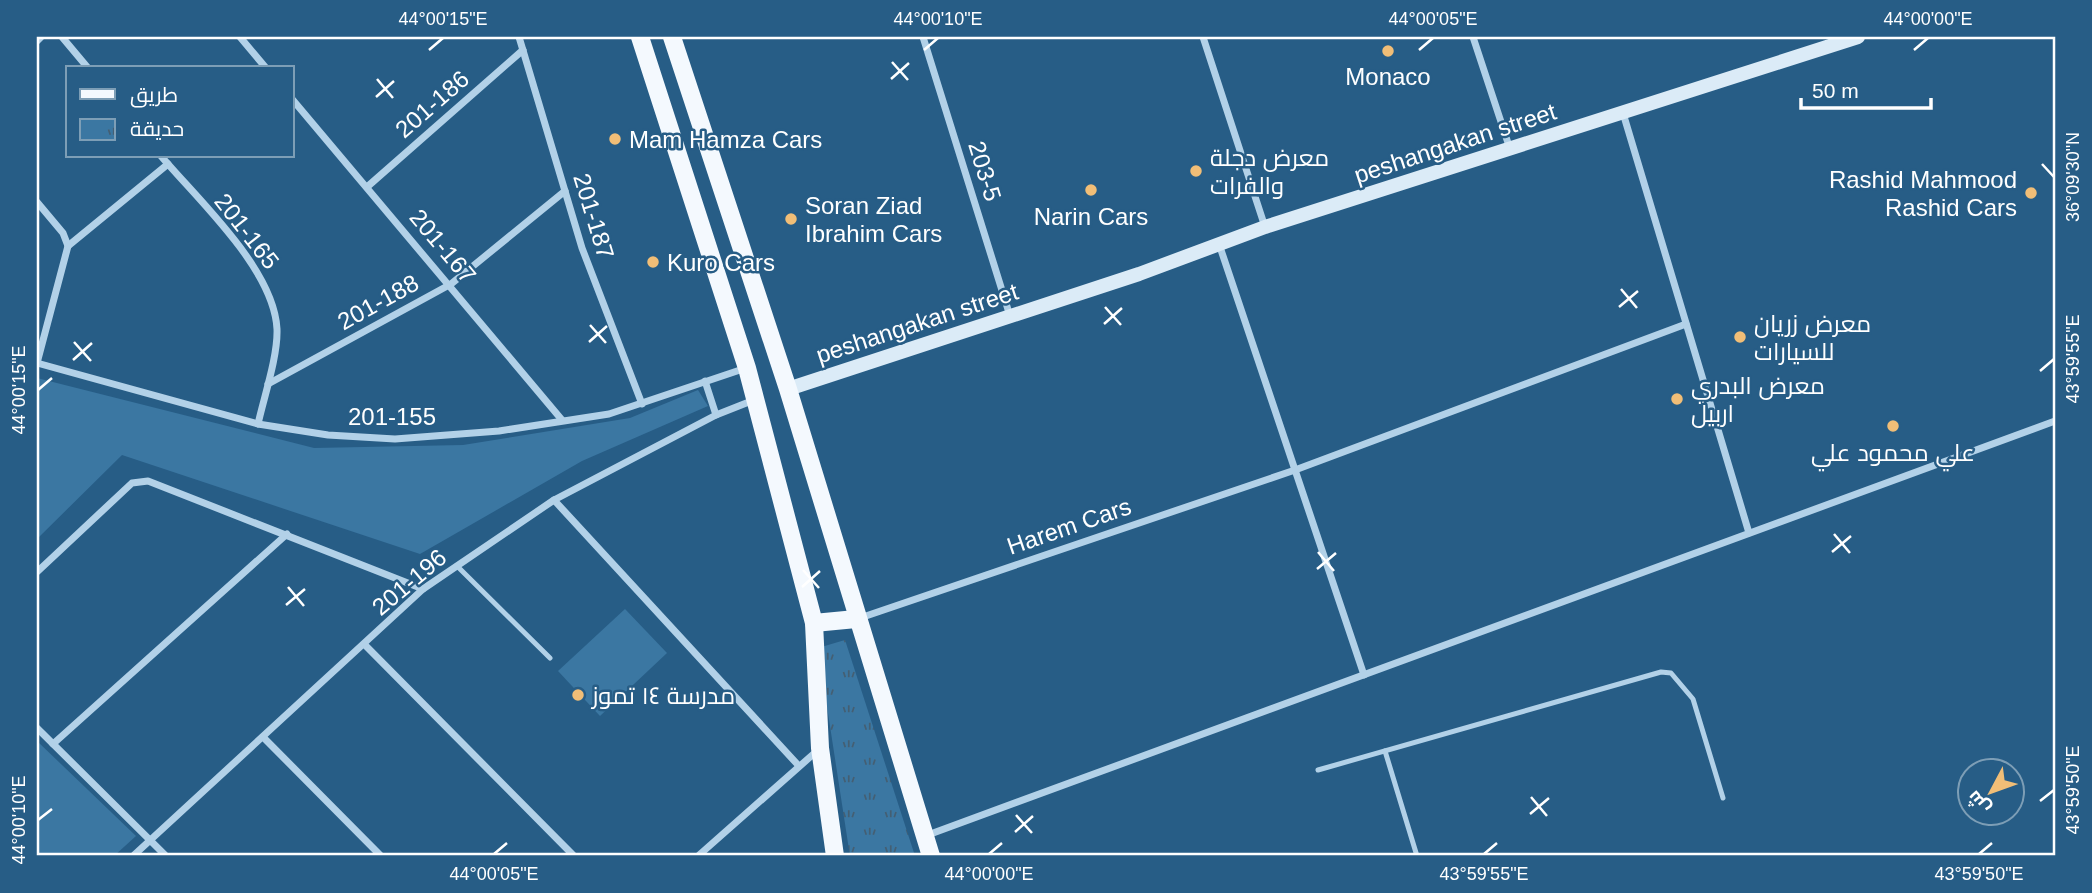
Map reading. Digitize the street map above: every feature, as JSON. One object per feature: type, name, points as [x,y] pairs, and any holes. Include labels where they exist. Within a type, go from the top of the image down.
[{"type":"main road","points":[[640,37],[747,368],[814,623],[820,748],[835,856]]},
{"type":"main road","points":[[672,37],[788,389],[856,619],[931,856]]},
{"type":"main road","points":[[814,623],[856,619]]},
{"type":"street","points":[[37,41],[41,37]]},
{"type":"street","points":[[61,37],[86,66]]},
{"type":"street","points":[[240,37],[264,66]]},
{"type":"street","name":"201-187","points":[[519,37],[592,276],[642,404]]},
{"type":"street","name":"203-5","points":[[923,37],[1010,317]]},
{"type":"street","points":[[1203,37],[1265,227]]},
{"type":"street","points":[[1473,37],[1511,149]]},
{"type":"street","name":"peshangakan street","points":[[788,389],[1010,317],[1265,227],[1858,37]]},
{"type":"street","name":"201-186","points":[[367,187],[523,50]]},
{"type":"street","name":"201-167","points":[[294,101],[562,420]]},
{"type":"street","points":[[1623,113],[1749,533]]},
{"type":"street","name":"201-165","points":[[163,158],[254,266],[270,296],[277,330],[258,424]]},
{"type":"street","points":[[37,363],[68,246],[168,164]]},
{"type":"street","name":"201-188","points":[[268,384],[450,284],[565,191]]},
{"type":"street","points":[[37,202],[63,233],[68,246]]},
{"type":"street","points":[[1219,244],[1364,675]]},
{"type":"street","name":"Harem Cars","points":[[856,619],[1295,470],[1686,324]]},
{"type":"street","name":"201-155","points":[[37,363],[258,424],[328,435],[395,439],[488,432],[609,414],[747,368]]},
{"type":"street","points":[[705,381],[716,415]]},
{"type":"street","name":"201-196","points":[[133,856],[424,589],[554,500],[716,415],[755,400]]},
{"type":"street","points":[[924,836],[2055,421]]},
{"type":"street","points":[[37,572],[132,483],[148,481],[424,589]]},
{"type":"street","points":[[554,500],[799,766]]},
{"type":"street","points":[[53,744],[287,534]]},
{"type":"street","points":[[365,645],[574,856]]},
{"type":"street","points":[[37,728],[166,856]]},
{"type":"street","points":[[264,738],[382,856]]},
{"type":"street","points":[[698,856],[820,748]]},
{"type":"lane","points":[[457,566],[550,658]]},
{"type":"lane","points":[[1318,770],[1661,673],[1671,673],[1693,699],[1723,798]]},
{"type":"lane","points":[[1385,751],[1417,856]]},
{"type":"green space","points":[[37,378],[314,448],[463,445],[630,418],[698,390],[708,406],[582,461],[420,554],[122,455],[37,539]]},
{"type":"green space","points":[[625,609],[667,653],[600,716],[558,671]]},
{"type":"green space","points":[[845,640],[915,856],[850,856],[818,648]]},
{"type":"green space","points":[[37,741],[136,836],[114,856],[37,856]]},
{"type":"place","name":"Monaco","points":[[1388,51]]},
{"type":"place","name":"Mam Hamza Cars","points":[[615,139]]},
{"type":"place","name":"معرض دجلة والفرات","points":[[1196,171]]},
{"type":"place","name":"Narin Cars","points":[[1091,190]]},
{"type":"place","name":"Rashid Mahmood Rashid Cars","points":[[2031,193]]},
{"type":"place","name":"Soran Ziad Ibrahim Cars","points":[[791,219]]},
{"type":"place","name":"Kuro Cars","points":[[653,262]]},
{"type":"place","name":"معرض زريان للسيارات","points":[[1740,337]]},
{"type":"place","name":"معرض البدري اربيل","points":[[1677,399]]},
{"type":"place","name":"علي محمود علي","points":[[1893,426]]},
{"type":"place","name":"مدرسة ١٤ تموز","points":[[578,695]]}]
